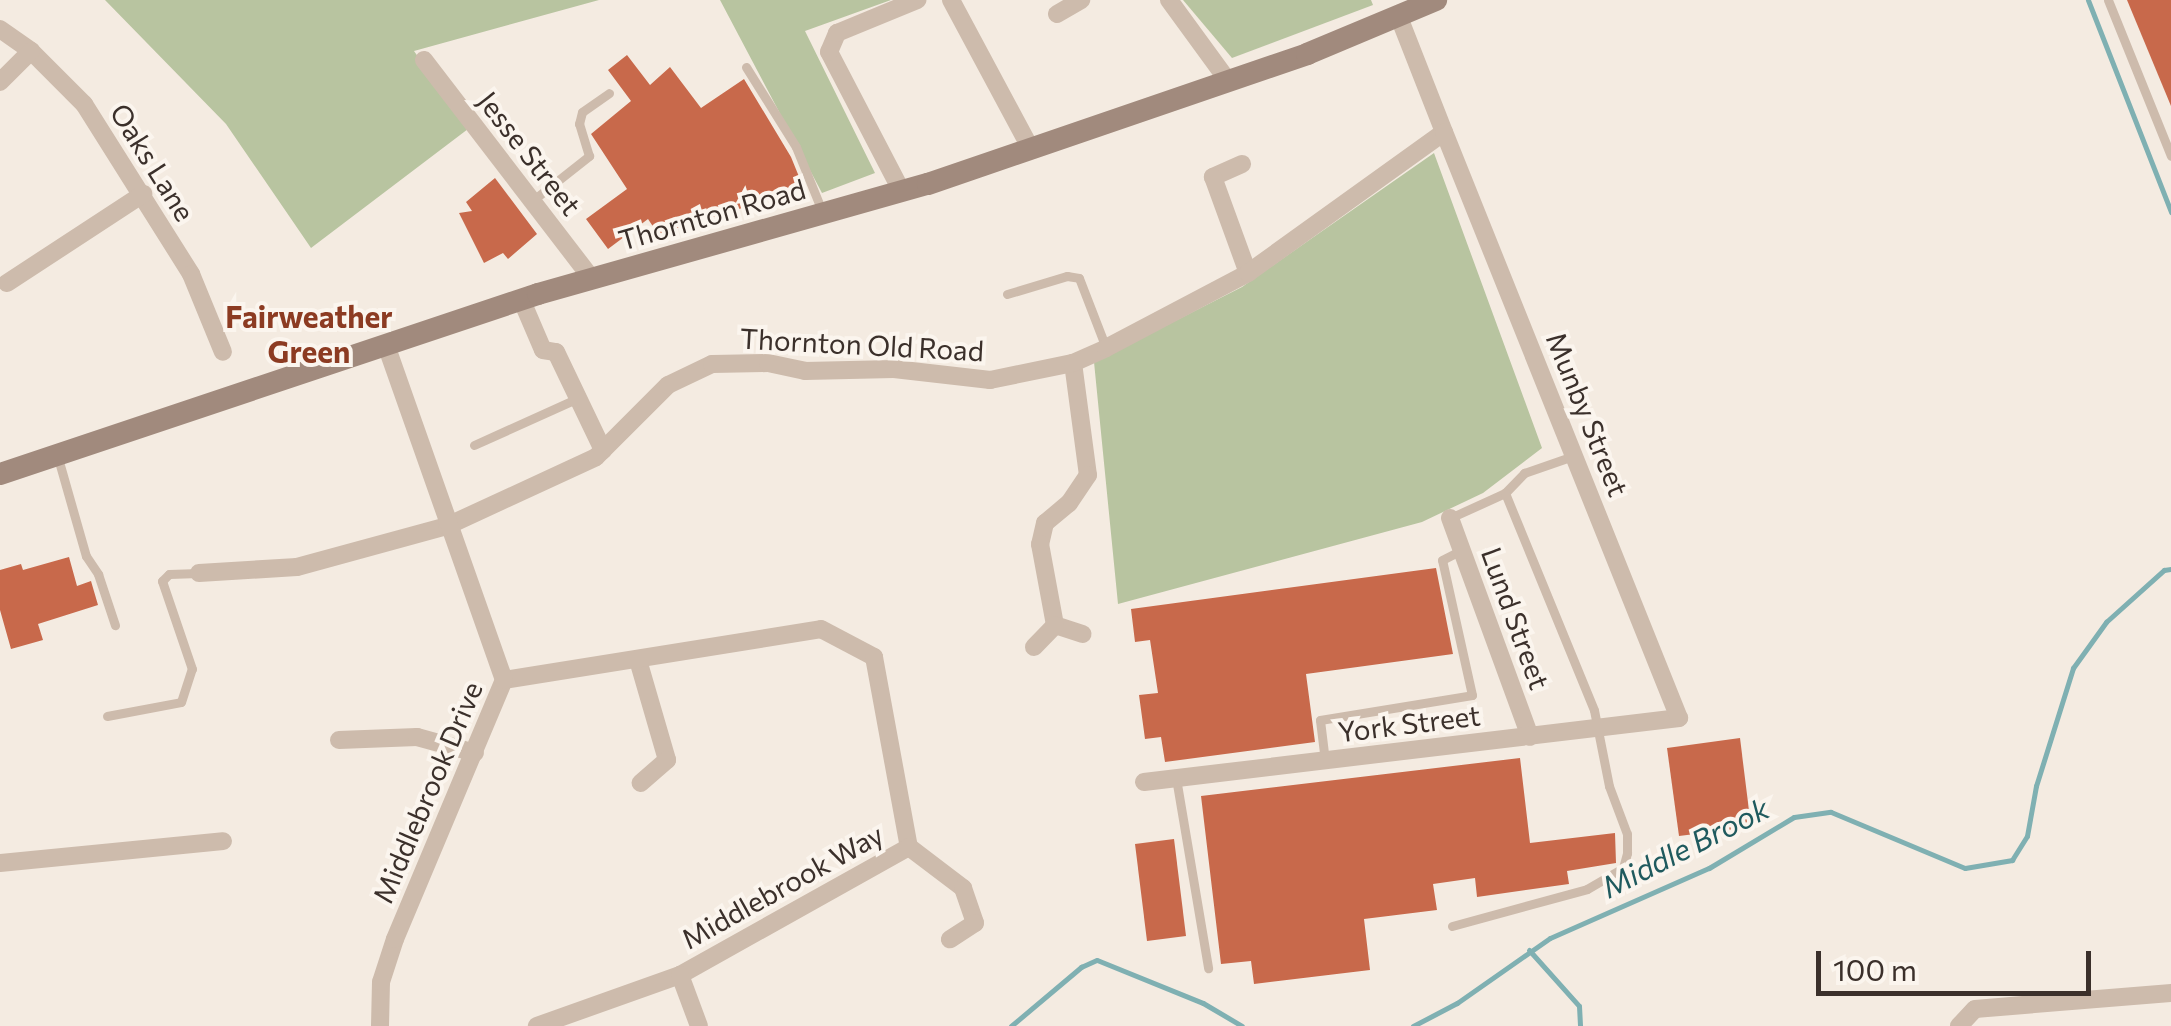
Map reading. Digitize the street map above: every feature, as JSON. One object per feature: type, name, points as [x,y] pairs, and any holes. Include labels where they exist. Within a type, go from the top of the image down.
[{"type":"main road","name":"Thornton Road","points":[[0,474],[592,279],[902,192],[1228,81],[1436,0]]},
{"type":"street","points":[[902,192],[828,52],[838,33],[917,0]]},
{"type":"street","points":[[951,0],[1031,149]]},
{"type":"street","points":[[1058,14],[1081,0]]},
{"type":"street","points":[[1169,0],[1228,81]]},
{"type":"street","points":[[1400,17],[1444,132]]},
{"type":"street","name":"Oaks Lane","points":[[0,28],[31,51],[84,104],[191,274],[223,352]]},
{"type":"street","points":[[0,82],[31,51]]},
{"type":"street","name":"Jesse Street","points":[[424,60],[592,279]]},
{"type":"street","name":"Thornton Old Road","points":[[199,572],[298,568],[446,526],[603,450],[668,386],[712,364],[768,363],[805,372],[894,369],[990,380],[1073,362],[1248,273],[1444,132]]},
{"type":"street","name":"Munby Street","points":[[1444,132],[1679,718]]},
{"type":"street","points":[[1242,164],[1213,177],[1248,273]]},
{"type":"street","points":[[7,283],[143,194]]},
{"type":"street","points":[[522,302],[543,350],[556,352],[603,450]]},
{"type":"street","name":"Middlebrook Drive","points":[[380,1026],[381,982],[395,939],[504,680],[446,526],[386,344]]},
{"type":"street","points":[[1055,625],[1040,544],[1045,523],[1068,503],[1088,475],[1073,362]]},
{"type":"street","name":"Lund Street","points":[[1450,518],[1530,737]]},
{"type":"street","points":[[1055,625],[1083,634]]},
{"type":"street","points":[[1034,648],[1055,625]]},
{"type":"street","name":"Middlebrook Way","points":[[504,680],[822,629],[874,657],[908,848],[680,975],[537,1026]]},
{"type":"street","points":[[638,660],[667,760],[641,782]]},
{"type":"street","name":"York Street","points":[[1144,782],[1679,718]]},
{"type":"street","points":[[338,740],[417,737],[475,753]]},
{"type":"street","points":[[0,863],[223,841]]},
{"type":"street","points":[[908,848],[963,888],[974,923],[950,938]]},
{"type":"street","points":[[680,975],[699,1026]]},
{"type":"street","points":[[1960,1026],[1975,1010],[2171,993]]},
{"type":"lane","points":[[2108,0],[2171,156]]},
{"type":"lane","points":[[746,67],[796,147],[824,214]]},
{"type":"lane","points":[[532,201],[589,156],[579,124],[582,112],[610,92]]},
{"type":"lane","points":[[1007,294],[1067,276],[1079,278],[1106,348]]},
{"type":"lane","points":[[474,445],[578,398]]},
{"type":"lane","points":[[1450,518],[1505,494],[1524,473],[1575,454]]},
{"type":"lane","points":[[57,455],[86,556],[98,574],[115,625]]},
{"type":"lane","points":[[1452,926],[1569,895],[1623,868],[1627,834],[1608,786],[1598,728],[1505,494]]},
{"type":"lane","points":[[1325,761],[1320,720],[1472,694],[1442,560],[1462,550]]},
{"type":"lane","points":[[107,716],[181,702],[192,669],[162,582],[169,574],[199,572]]},
{"type":"lane","points":[[1176,778],[1208,968]]},
{"type":"green space","points":[[105,0],[599,0],[414,51],[468,129],[311,248],[226,124]]},
{"type":"green space","points":[[720,0],[891,0],[805,31],[875,173],[822,193]]},
{"type":"green space","points":[[1183,0],[1371,0],[1373,5],[1232,58]]},
{"type":"green space","points":[[1434,153],[1542,448],[1483,493],[1422,522],[1118,604],[1094,362],[1242,287]]},
{"type":"building","points":[[2127,0],[2171,0],[2171,106]]},
{"type":"building","points":[[627,55],[650,85],[670,67],[701,108],[744,79],[791,157],[804,189],[658,234],[648,219],[608,249],[586,219],[627,189],[591,134],[631,101],[608,70]]},
{"type":"building","points":[[495,178],[537,234],[508,259],[503,253],[484,263],[459,213],[472,211],[466,202]]},
{"type":"building","points":[[69,557],[77,586],[91,581],[98,605],[38,624],[43,640],[11,649],[0,610],[0,570],[21,564],[23,570]]},
{"type":"building","points":[[1436,568],[1453,654],[1306,674],[1315,742],[1165,762],[1161,737],[1145,739],[1139,695],[1158,693],[1150,640],[1135,642],[1131,609]]},
{"type":"building","points":[[1740,738],[1751,827],[1679,836],[1667,748]]},
{"type":"building","points":[[1520,758],[1530,843],[1615,833],[1616,863],[1567,871],[1569,884],[1477,897],[1475,878],[1433,884],[1437,910],[1364,919],[1370,970],[1254,984],[1251,961],[1221,964],[1201,796]]},
{"type":"building","points":[[1174,839],[1186,936],[1147,941],[1135,844]]},
{"type":"waterway","points":[[2088,0],[2171,212]]},
{"type":"waterway","name":"Middle Brook","points":[[1413,1026],[1457,1003],[1550,938],[1709,868],[1794,817],[1831,812],[1965,868],[2012,860],[2027,836],[2036,786],[2073,668],[2106,622],[2164,570],[2171,569]]},
{"type":"waterway","points":[[1529,950],[1579,1006],[1580,1026]]},
{"type":"waterway","name":"Middle Brook","points":[[1011,1026],[1081,967],[1097,960],[1203,1003],[1242,1026]]},
{"type":"district","name":"Fairweather Green","points":[[309,333]]}]
